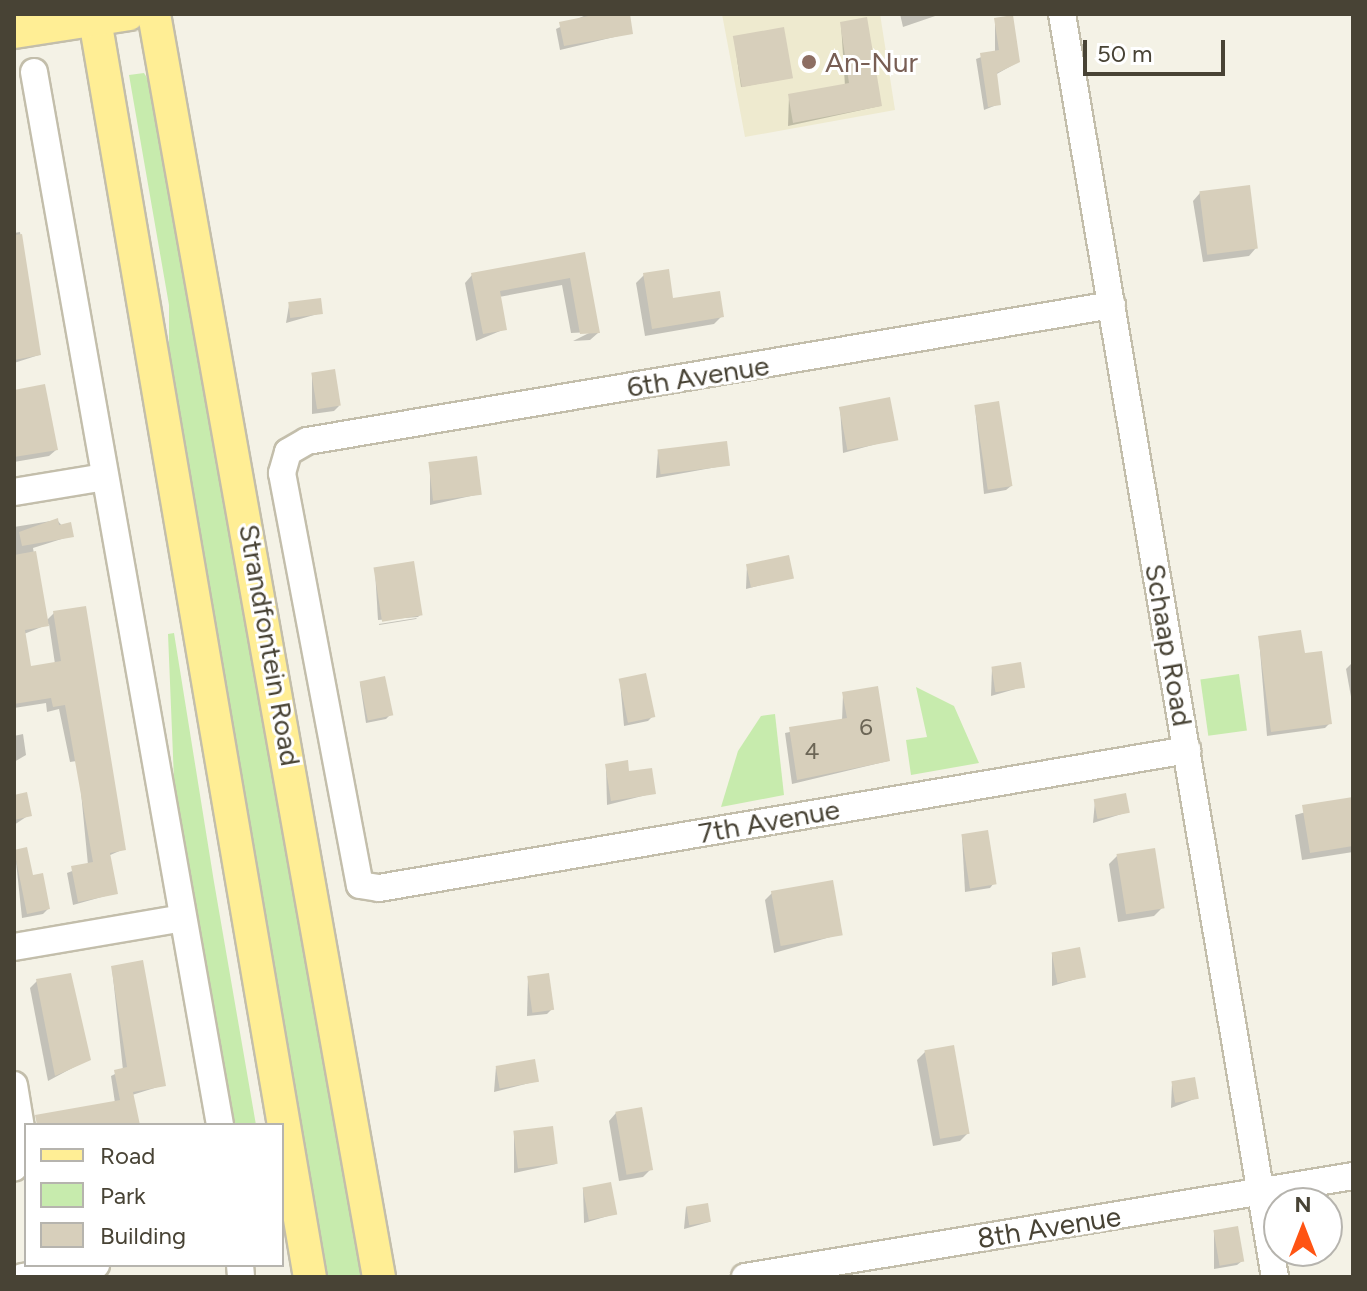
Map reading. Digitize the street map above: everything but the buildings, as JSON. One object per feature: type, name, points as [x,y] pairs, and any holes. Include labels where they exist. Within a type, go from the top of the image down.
[{"type":"main road","points":[[14,32],[129,14]]},
{"type":"main road","name":"Strandfontein Road","points":[[154,14],[379,1277]]},
{"type":"main road","points":[[95,17],[284,1123]]},
{"type":"main road","points":[[284,1125],[310,1277]]},
{"type":"street","name":"Schaap Road","points":[[1062,14],[1275,1277]]},
{"type":"street","points":[[34,72],[220,1123]]},
{"type":"street","name":"6th Avenue","points":[[355,878],[282,473],[288,452],[307,441],[1112,305]]},
{"type":"street","points":[[14,492],[105,477]]},
{"type":"street","name":"7th Avenue","points":[[355,878],[379,888],[1187,750]]},
{"type":"street","points":[[14,947],[183,918]]},
{"type":"street","points":[[14,1085],[23,1140],[14,1168]]},
{"type":"street","name":"8th Avenue","points":[[745,1277],[1353,1176]]},
{"type":"street","points":[[22,1277],[90,1269]]},
{"type":"shaded area","name":"An-Nur","points":[[722,14],[880,14],[895,110],[745,137]]},
{"type":"green space","points":[[144,73],[154,89],[364,1277],[323,1277],[169,387],[169,305],[129,75]]},
{"type":"green space","points":[[174,633],[256,1123],[228,1123],[174,780],[168,634]]},
{"type":"green space","points":[[1239,674],[1247,730],[1208,736],[1200,679]]},
{"type":"green space","points":[[916,687],[954,706],[979,763],[911,775],[906,740],[927,737]]},
{"type":"green space","points":[[775,714],[784,795],[721,807],[738,751],[761,716]]},
{"type":"place","name":"An-Nur","points":[[809,62]]}]
